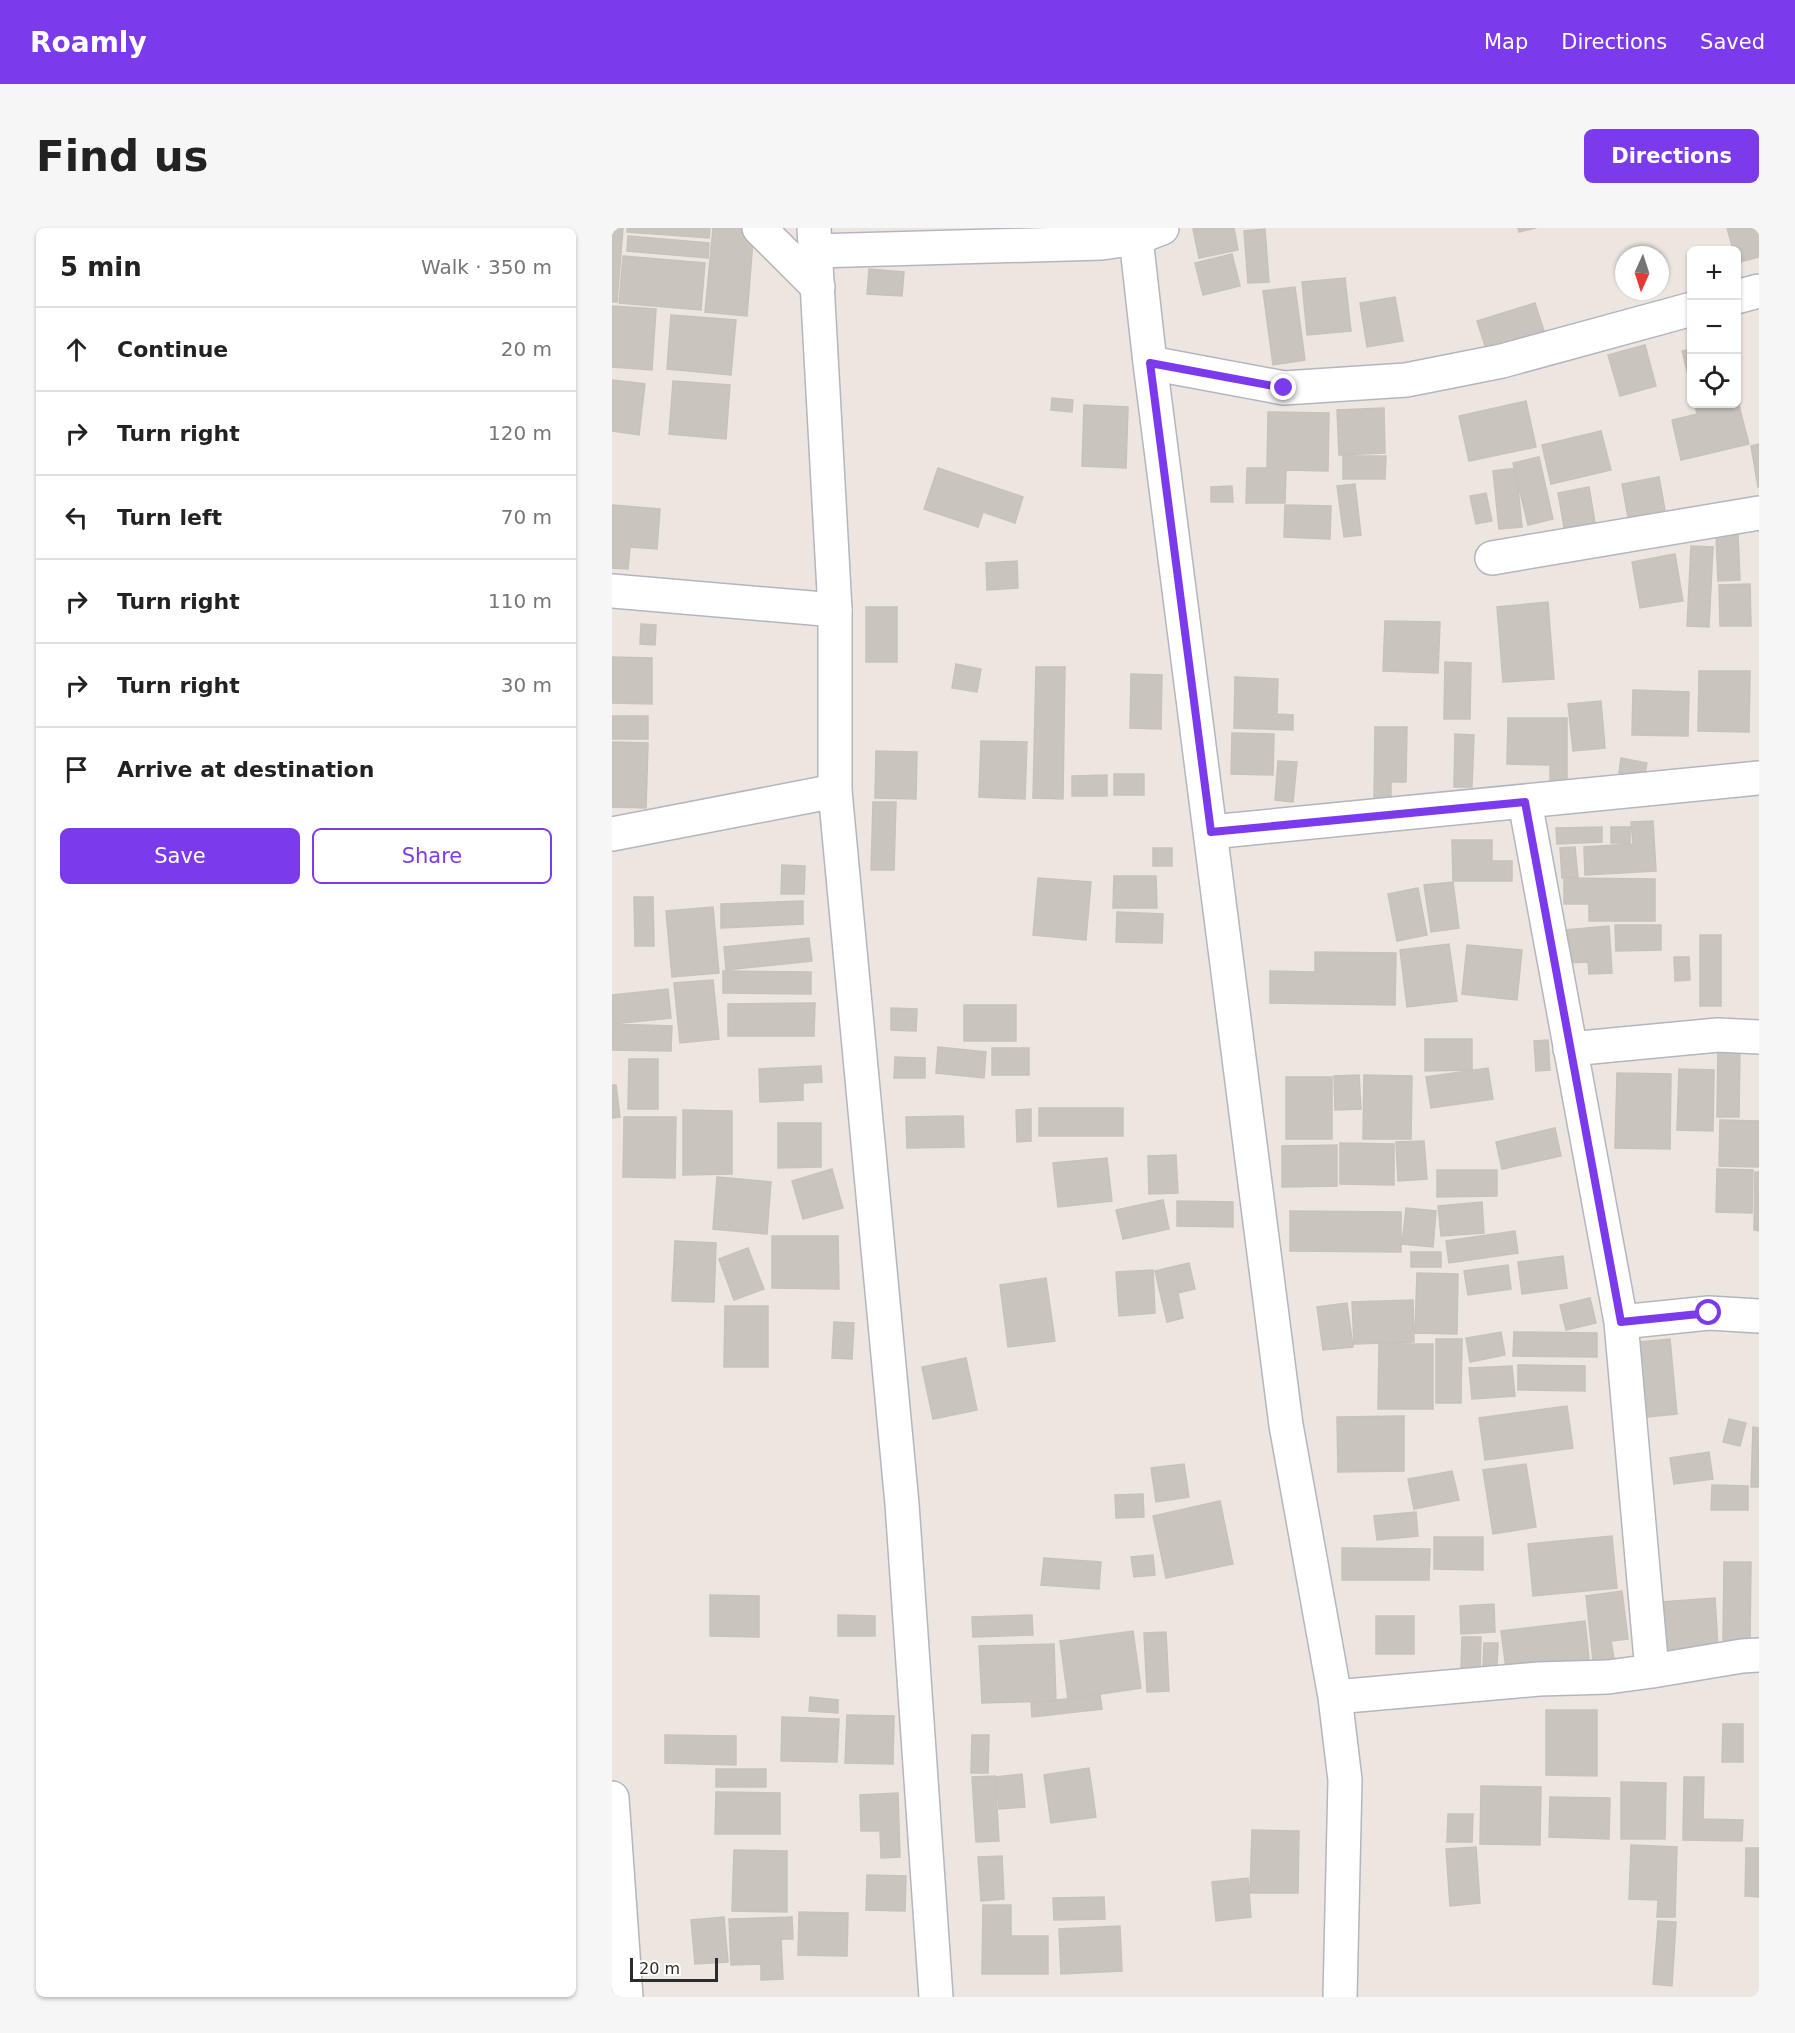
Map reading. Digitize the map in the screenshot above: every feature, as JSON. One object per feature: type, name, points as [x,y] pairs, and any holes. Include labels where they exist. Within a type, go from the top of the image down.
[{"type":"street","points":[[759,228],[818,287]]},
{"type":"street","points":[[936,1997],[902,1504],[835,791],[835,610],[815,239],[1149,233],[1150,363],[1286,1425],[1335,1697],[1345,1780],[1340,1997]]},
{"type":"street","points":[[1741,296],[1759,291]]},
{"type":"street","points":[[1150,363],[1284,388],[1406,380],[1502,361],[1687,310]]},
{"type":"street","points":[[1492,558],[1759,513]]},
{"type":"street","points":[[612,591],[835,610]]},
{"type":"street","points":[[1211,832],[1759,778]]},
{"type":"street","points":[[612,834],[835,791]]},
{"type":"street","points":[[1525,802],[1621,1322],[1652,1671]]},
{"type":"street","points":[[1570,1049],[1718,1035],[1759,1037]]},
{"type":"street","points":[[1621,1322],[1709,1313],[1759,1316]]},
{"type":"street","points":[[1335,1697],[1539,1679],[1608,1677],[1759,1655]]},
{"type":"street","points":[[612,1798],[626,1997]]},
{"type":"building","points":[[612,228],[623,228],[617,302],[612,302]]},
{"type":"building","points":[[627,228],[710,228],[709,238],[627,232]]},
{"type":"building","points":[[713,228],[754,228],[747,316],[705,312]]},
{"type":"building","points":[[1234,228],[1238,250],[1199,258],[1193,229]]},
{"type":"building","points":[[1518,228],[1536,228],[1519,232]]},
{"type":"building","points":[[1727,228],[1759,228],[1759,257],[1741,262],[1741,246],[1732,246]]},
{"type":"building","points":[[1265,229],[1269,282],[1248,283],[1244,231]]},
{"type":"building","points":[[628,236],[709,243],[708,258],[627,251]]},
{"type":"building","points":[[1232,254],[1240,286],[1203,295],[1195,263]]},
{"type":"building","points":[[623,256],[705,263],[701,310],[619,303]]},
{"type":"building","points":[[869,269],[904,272],[902,296],[867,294]]},
{"type":"building","points":[[1345,278],[1351,331],[1307,335],[1302,282]]},
{"type":"building","points":[[1295,287],[1305,360],[1273,365],[1263,291]]},
{"type":"building","points":[[1395,297],[1403,341],[1367,347],[1360,303]]},
{"type":"building","points":[[1535,303],[1546,337],[1488,355],[1477,321]]},
{"type":"building","points":[[612,306],[656,309],[652,370],[612,367]]},
{"type":"building","points":[[671,315],[736,320],[731,375],[667,369]]},
{"type":"building","points":[[1645,345],[1656,386],[1620,396],[1608,355]]},
{"type":"building","points":[[1687,350],[1687,370],[1682,351]]},
{"type":"building","points":[[612,380],[645,384],[639,435],[612,431]]},
{"type":"building","points":[[673,381],[730,385],[726,439],[669,434]]},
{"type":"building","points":[[1052,398],[1073,400],[1072,412],[1051,410]]},
{"type":"building","points":[[1526,401],[1536,447],[1469,461],[1459,416]]},
{"type":"building","points":[[1084,405],[1128,407],[1126,468],[1082,466]]},
{"type":"building","points":[[1384,408],[1385,453],[1339,455],[1337,410]]},
{"type":"building","points":[[1696,408],[1740,408],[1749,444],[1681,460],[1672,420],[1697,414]]},
{"type":"building","points":[[1268,412],[1329,413],[1328,471],[1286,470],[1285,503],[1246,503],[1247,468],[1267,468]]},
{"type":"building","points":[[1601,431],[1611,470],[1551,484],[1542,445]]},
{"type":"building","points":[[1759,444],[1759,487],[1758,487],[1751,446]]},
{"type":"building","points":[[1343,456],[1386,456],[1385,479],[1343,479]]},
{"type":"building","points":[[1539,457],[1553,519],[1528,525],[1513,463]]},
{"type":"building","points":[[938,468],[1023,497],[1015,523],[983,512],[978,527],[924,509]]},
{"type":"building","points":[[1516,468],[1522,527],[1499,529],[1493,471]]},
{"type":"building","points":[[1659,477],[1665,510],[1628,517],[1622,484]]},
{"type":"building","points":[[1355,484],[1361,535],[1344,537],[1337,486]]},
{"type":"building","points":[[1232,486],[1233,502],[1211,502],[1211,487]]},
{"type":"building","points":[[1589,487],[1596,528],[1565,533],[1558,493]]},
{"type":"building","points":[[1486,493],[1492,521],[1476,524],[1470,496]]},
{"type":"building","points":[[612,505],[660,509],[657,549],[630,547],[628,569],[612,568]]},
{"type":"building","points":[[1285,505],[1331,506],[1330,539],[1284,537]]},
{"type":"building","points":[[1738,534],[1740,580],[1718,581],[1716,535]]},
{"type":"building","points":[[1691,546],[1713,547],[1709,627],[1687,626]]},
{"type":"building","points":[[1675,554],[1683,601],[1640,608],[1632,562]]},
{"type":"building","points":[[1017,561],[1018,588],[987,590],[986,563]]},
{"type":"building","points":[[1750,584],[1751,626],[1720,626],[1719,585]]},
{"type":"building","points":[[1548,602],[1554,679],[1503,682],[1497,607]]},
{"type":"building","points":[[866,607],[897,607],[897,662],[866,662]]},
{"type":"building","points":[[1385,621],[1440,622],[1438,673],[1383,671]]},
{"type":"building","points":[[641,624],[656,625],[655,645],[640,644]]},
{"type":"building","points":[[612,657],[652,658],[652,704],[612,703]]},
{"type":"building","points":[[1445,662],[1471,663],[1470,719],[1444,719]]},
{"type":"building","points":[[956,664],[981,669],[977,692],[952,688]]},
{"type":"building","points":[[1036,667],[1065,667],[1063,799],[1033,798]]},
{"type":"building","points":[[1699,671],[1750,671],[1749,732],[1698,731]]},
{"type":"building","points":[[1131,674],[1162,675],[1161,729],[1130,728]]},
{"type":"building","points":[[1235,677],[1278,679],[1277,714],[1293,715],[1293,730],[1234,728]]},
{"type":"building","points":[[1633,690],[1689,692],[1688,736],[1632,735]]},
{"type":"building","points":[[1601,701],[1605,748],[1573,751],[1568,704]]},
{"type":"building","points":[[612,716],[648,716],[648,739],[612,739]]},
{"type":"building","points":[[1508,718],[1567,718],[1567,788],[1550,787],[1550,765],[1507,764]]},
{"type":"building","points":[[1375,727],[1407,727],[1406,782],[1391,782],[1391,801],[1374,801]]},
{"type":"building","points":[[1232,733],[1274,734],[1273,775],[1231,774]]},
{"type":"building","points":[[1455,734],[1474,735],[1472,787],[1454,787]]},
{"type":"building","points":[[981,741],[1027,742],[1025,799],[979,797]]},
{"type":"building","points":[[612,742],[648,743],[646,808],[612,807]]},
{"type":"building","points":[[876,751],[917,752],[916,799],[875,798]]},
{"type":"building","points":[[1621,758],[1647,763],[1644,778],[1619,773]]},
{"type":"building","points":[[1278,761],[1297,762],[1293,802],[1275,800]]},
{"type":"building","points":[[1114,774],[1144,774],[1144,795],[1114,795]]},
{"type":"building","points":[[1107,775],[1107,796],[1072,796],[1072,776]]},
{"type":"building","points":[[873,802],[896,802],[894,870],[871,870]]},
{"type":"building","points":[[1653,821],[1656,871],[1585,875],[1584,847],[1633,844],[1631,822]]},
{"type":"building","points":[[1602,827],[1602,842],[1557,844],[1556,828]]},
{"type":"building","points":[[1611,827],[1630,827],[1630,843],[1611,843]]},
{"type":"building","points":[[1452,840],[1492,840],[1492,861],[1512,861],[1512,881],[1453,881]]},
{"type":"building","points":[[1575,847],[1578,877],[1562,878],[1560,848]]},
{"type":"building","points":[[1153,848],[1172,848],[1172,866],[1153,866]]},
{"type":"building","points":[[782,865],[805,866],[804,894],[781,894]]},
{"type":"building","points":[[1114,876],[1156,876],[1157,908],[1113,908]]},
{"type":"building","points":[[1038,878],[1091,882],[1086,940],[1033,935]]},
{"type":"building","points":[[1564,878],[1655,879],[1655,921],[1589,921],[1589,904],[1564,904]]},
{"type":"building","points":[[1453,882],[1459,928],[1431,932],[1424,885]]},
{"type":"building","points":[[1418,888],[1427,935],[1397,941],[1388,894]]},
{"type":"building","points":[[634,897],[653,897],[654,946],[635,946]]},
{"type":"building","points":[[803,901],[803,924],[721,928],[721,904]]},
{"type":"building","points":[[713,907],[719,973],[672,977],[666,911]]},
{"type":"building","points":[[1117,912],[1163,914],[1162,943],[1116,942]]},
{"type":"building","points":[[1615,925],[1661,925],[1661,950],[1616,951]]},
{"type":"building","points":[[1609,926],[1612,973],[1589,974],[1588,962],[1568,963],[1565,930]]},
{"type":"building","points":[[1700,935],[1721,935],[1721,1006],[1700,1006]]},
{"type":"building","points":[[809,938],[812,961],[726,970],[724,947]]},
{"type":"building","points":[[1449,944],[1457,1001],[1407,1007],[1400,950]]},
{"type":"building","points":[[1467,945],[1522,950],[1517,1000],[1462,994]]},
{"type":"building","points":[[1315,952],[1396,953],[1395,1005],[1270,1003],[1270,971],[1315,972]]},
{"type":"building","points":[[1674,957],[1689,957],[1690,980],[1675,981]]},
{"type":"building","points":[[723,971],[811,972],[811,994],[723,993]]},
{"type":"building","points":[[713,980],[719,1039],[680,1043],[674,983]]},
{"type":"building","points":[[668,989],[671,1018],[612,1024],[612,995]]},
{"type":"building","points":[[815,1003],[814,1036],[728,1036],[728,1004]]},
{"type":"building","points":[[964,1005],[1016,1005],[1016,1041],[964,1041]]},
{"type":"building","points":[[891,1008],[917,1009],[916,1031],[891,1030]]},
{"type":"building","points":[[612,1024],[672,1026],[671,1051],[612,1050]]},
{"type":"building","points":[[1425,1039],[1472,1039],[1472,1070],[1425,1071]]},
{"type":"building","points":[[1548,1040],[1550,1070],[1536,1071],[1534,1041]]},
{"type":"building","points":[[1718,1044],[1740,1044],[1739,1117],[1717,1117]]},
{"type":"building","points":[[938,1047],[986,1052],[984,1078],[936,1073]]},
{"type":"building","points":[[992,1048],[1029,1048],[1029,1075],[992,1075]]},
{"type":"building","points":[[895,1057],[925,1058],[925,1078],[894,1078]]},
{"type":"building","points":[[629,1059],[658,1059],[658,1109],[628,1109]]},
{"type":"building","points":[[821,1066],[822,1082],[803,1083],[803,1100],[760,1102],[759,1069]]},
{"type":"building","points":[[1488,1068],[1493,1099],[1431,1108],[1426,1077]]},
{"type":"building","points":[[1679,1069],[1714,1070],[1713,1131],[1677,1130]]},
{"type":"building","points":[[1617,1073],[1671,1074],[1670,1149],[1615,1148]]},
{"type":"building","points":[[1359,1075],[1361,1109],[1335,1110],[1334,1076]]},
{"type":"building","points":[[1364,1075],[1412,1076],[1411,1139],[1363,1139]]},
{"type":"building","points":[[1286,1077],[1332,1077],[1332,1139],[1286,1139]]},
{"type":"building","points":[[612,1085],[616,1085],[620,1117],[612,1118]]},
{"type":"building","points":[[1039,1108],[1123,1108],[1123,1136],[1039,1136]]},
{"type":"building","points":[[1031,1109],[1031,1141],[1017,1142],[1016,1110]]},
{"type":"building","points":[[683,1110],[732,1111],[732,1174],[683,1175]]},
{"type":"building","points":[[963,1116],[964,1147],[907,1148],[906,1117]]},
{"type":"building","points":[[624,1117],[676,1117],[675,1178],[623,1177]]},
{"type":"building","points":[[1720,1120],[1759,1121],[1759,1167],[1719,1166]]},
{"type":"building","points":[[778,1123],[821,1123],[821,1167],[778,1168]]},
{"type":"building","points":[[1555,1128],[1561,1156],[1502,1169],[1496,1142]]},
{"type":"building","points":[[1424,1141],[1427,1179],[1398,1181],[1396,1142]]},
{"type":"building","points":[[1340,1143],[1394,1144],[1394,1185],[1340,1184]]},
{"type":"building","points":[[1337,1145],[1337,1186],[1282,1187],[1282,1146]]},
{"type":"building","points":[[1176,1155],[1178,1193],[1149,1194],[1148,1156]]},
{"type":"building","points":[[1107,1158],[1112,1201],[1058,1207],[1053,1163]]},
{"type":"building","points":[[832,1169],[843,1208],[803,1219],[792,1181]]},
{"type":"building","points":[[1717,1169],[1753,1170],[1752,1213],[1716,1212]]},
{"type":"building","points":[[1437,1170],[1497,1170],[1497,1196],[1437,1197]]},
{"type":"building","points":[[1755,1172],[1759,1172],[1759,1231],[1754,1230]]},
{"type":"building","points":[[717,1177],[771,1182],[767,1234],[713,1229]]},
{"type":"building","points":[[1163,1200],[1169,1229],[1123,1239],[1116,1210]]},
{"type":"building","points":[[1177,1201],[1233,1202],[1233,1227],[1177,1226]]},
{"type":"building","points":[[1482,1202],[1484,1233],[1441,1236],[1438,1206]]},
{"type":"building","points":[[1406,1208],[1436,1211],[1433,1247],[1402,1244]]},
{"type":"building","points":[[1290,1211],[1401,1212],[1401,1252],[1290,1251]]},
{"type":"building","points":[[1515,1231],[1518,1253],[1449,1263],[1446,1241]]},
{"type":"building","points":[[772,1236],[838,1236],[839,1289],[772,1288]]},
{"type":"building","points":[[675,1241],[716,1243],[714,1302],[672,1301]]},
{"type":"building","points":[[748,1248],[764,1289],[734,1300],[719,1259]]},
{"type":"building","points":[[1411,1252],[1441,1252],[1441,1267],[1411,1267]]},
{"type":"building","points":[[1563,1256],[1567,1288],[1522,1294],[1518,1262]]},
{"type":"building","points":[[1189,1263],[1195,1289],[1178,1293],[1183,1318],[1167,1322],[1155,1271]]},
{"type":"building","points":[[1508,1265],[1511,1289],[1468,1295],[1464,1271]]},
{"type":"building","points":[[1153,1270],[1155,1313],[1119,1316],[1116,1272]]},
{"type":"building","points":[[1417,1273],[1458,1274],[1457,1334],[1415,1333]]},
{"type":"building","points":[[1046,1278],[1055,1341],[1008,1347],[1000,1285]]},
{"type":"building","points":[[1590,1298],[1596,1323],[1566,1330],[1560,1305]]},
{"type":"building","points":[[1413,1300],[1414,1342],[1354,1344],[1352,1302]]},
{"type":"building","points":[[1347,1303],[1353,1347],[1323,1350],[1317,1307]]},
{"type":"building","points":[[725,1306],[768,1306],[768,1367],[724,1367]]},
{"type":"building","points":[[834,1322],[854,1323],[852,1359],[832,1358]]},
{"type":"building","points":[[1501,1332],[1505,1355],[1470,1362],[1466,1338]]},
{"type":"building","points":[[1514,1332],[1597,1333],[1597,1357],[1513,1356]]},
{"type":"building","points":[[1436,1339],[1462,1339],[1461,1403],[1436,1403]]},
{"type":"building","points":[[1670,1339],[1677,1414],[1647,1417],[1640,1342]]},
{"type":"building","points":[[1379,1344],[1433,1344],[1433,1409],[1378,1409]]},
{"type":"building","points":[[966,1358],[977,1410],[933,1419],[922,1367]]},
{"type":"building","points":[[1518,1365],[1585,1366],[1585,1391],[1518,1390]]},
{"type":"building","points":[[1512,1366],[1515,1396],[1472,1399],[1469,1368]]},
{"type":"building","points":[[1567,1406],[1573,1448],[1485,1460],[1479,1418]]},
{"type":"building","points":[[1404,1416],[1404,1471],[1338,1472],[1337,1417]]},
{"type":"building","points":[[1729,1419],[1746,1423],[1740,1446],[1723,1442]]},
{"type":"building","points":[[1753,1427],[1759,1428],[1759,1487],[1751,1487]]},
{"type":"building","points":[[1709,1452],[1713,1479],[1674,1484],[1670,1458]]},
{"type":"building","points":[[1184,1464],[1189,1497],[1156,1502],[1151,1468]]},
{"type":"building","points":[[1526,1464],[1536,1527],[1493,1534],[1483,1470]]},
{"type":"building","points":[[1452,1471],[1459,1500],[1414,1509],[1408,1479]]},
{"type":"building","points":[[1712,1485],[1748,1486],[1748,1510],[1711,1510]]},
{"type":"building","points":[[1143,1494],[1144,1517],[1116,1518],[1115,1495]]},
{"type":"building","points":[[1220,1501],[1233,1564],[1166,1578],[1153,1516]]},
{"type":"building","points":[[1416,1512],[1418,1536],[1377,1540],[1374,1516]]},
{"type":"building","points":[[1612,1536],[1617,1588],[1533,1596],[1528,1544]]},
{"type":"building","points":[[1434,1537],[1483,1537],[1483,1570],[1434,1569]]},
{"type":"building","points":[[1342,1548],[1430,1549],[1429,1580],[1342,1580]]},
{"type":"building","points":[[1153,1555],[1155,1575],[1134,1577],[1131,1557]]},
{"type":"building","points":[[1044,1558],[1101,1562],[1099,1589],[1041,1585]]},
{"type":"building","points":[[1724,1562],[1751,1562],[1750,1642],[1723,1641]]},
{"type":"building","points":[[1622,1591],[1628,1639],[1611,1641],[1614,1658],[1593,1661],[1586,1596]]},
{"type":"building","points":[[710,1595],[759,1596],[759,1637],[710,1636]]},
{"type":"building","points":[[1715,1598],[1718,1647],[1664,1651],[1660,1602]]},
{"type":"building","points":[[1494,1604],[1495,1632],[1461,1634],[1460,1606]]},
{"type":"building","points":[[838,1615],[875,1616],[875,1636],[838,1636]]},
{"type":"building","points":[[1032,1615],[1033,1635],[973,1637],[972,1617]]},
{"type":"building","points":[[1376,1616],[1414,1616],[1414,1654],[1376,1654]]},
{"type":"building","points":[[1585,1621],[1589,1659],[1506,1669],[1501,1631]]},
{"type":"building","points":[[1133,1631],[1141,1688],[1068,1699],[1060,1641]]},
{"type":"building","points":[[1166,1632],[1169,1691],[1147,1692],[1144,1633]]},
{"type":"building","points":[[1462,1637],[1481,1637],[1480,1671],[1461,1670]]},
{"type":"building","points":[[1484,1643],[1498,1643],[1497,1666],[1483,1665]]},
{"type":"building","points":[[1054,1644],[1056,1701],[982,1703],[979,1646]]},
{"type":"building","points":[[1100,1695],[1102,1709],[1032,1717],[1031,1703]]},
{"type":"building","points":[[810,1697],[838,1700],[838,1713],[809,1711]]},
{"type":"building","points":[[1546,1710],[1597,1710],[1597,1776],[1546,1775]]},
{"type":"building","points":[[847,1715],[894,1716],[893,1764],[845,1763]]},
{"type":"building","points":[[782,1717],[839,1719],[837,1762],[781,1761]]},
{"type":"building","points":[[1723,1724],[1743,1724],[1743,1762],[1722,1762]]},
{"type":"building","points":[[665,1735],[736,1736],[736,1765],[665,1763]]},
{"type":"building","points":[[972,1735],[989,1735],[988,1773],[971,1773]]},
{"type":"building","points":[[1089,1768],[1096,1817],[1051,1823],[1044,1775]]},
{"type":"building","points":[[716,1769],[766,1769],[766,1787],[716,1787]]},
{"type":"building","points":[[1022,1774],[1025,1807],[999,1809],[996,1777]]},
{"type":"building","points":[[995,1776],[999,1841],[976,1842],[972,1777]]},
{"type":"building","points":[[1684,1777],[1704,1777],[1703,1819],[1743,1820],[1742,1841],[1683,1840]]},
{"type":"building","points":[[1621,1782],[1666,1783],[1665,1839],[1621,1839]]},
{"type":"building","points":[[1481,1786],[1541,1787],[1540,1845],[1480,1844]]},
{"type":"building","points":[[716,1792],[780,1793],[780,1834],[715,1834]]},
{"type":"building","points":[[898,1793],[900,1857],[881,1858],[880,1831],[861,1831],[860,1795]]},
{"type":"building","points":[[1550,1797],[1610,1798],[1609,1839],[1549,1837]]},
{"type":"building","points":[[1448,1814],[1473,1814],[1472,1842],[1447,1842]]},
{"type":"building","points":[[1252,1830],[1299,1831],[1298,1893],[1250,1893]]},
{"type":"building","points":[[1631,1845],[1677,1847],[1675,1917],[1657,1917],[1658,1900],[1629,1899]]},
{"type":"building","points":[[1476,1847],[1480,1903],[1450,1906],[1446,1849]]},
{"type":"building","points":[[1746,1848],[1759,1848],[1759,1897],[1745,1896]]},
{"type":"building","points":[[734,1850],[787,1851],[787,1912],[732,1911]]},
{"type":"building","points":[[1002,1856],[1004,1899],[981,1901],[978,1857]]},
{"type":"building","points":[[867,1875],[906,1876],[905,1911],[866,1910]]},
{"type":"building","points":[[1248,1878],[1251,1917],[1216,1921],[1212,1882]]},
{"type":"building","points":[[1104,1897],[1105,1919],[1054,1920],[1053,1898]]},
{"type":"building","points":[[983,1905],[1011,1905],[1011,1936],[1048,1936],[1048,1974],[982,1974]]},
{"type":"building","points":[[799,1912],[848,1913],[847,1956],[798,1955]]},
{"type":"building","points":[[724,1917],[728,1962],[695,1964],[691,1920]]},
{"type":"building","points":[[792,1917],[793,1939],[781,1939],[783,1979],[761,1980],[761,1964],[731,1965],[729,1919]]},
{"type":"building","points":[[1658,1921],[1676,1922],[1672,1986],[1653,1984]]},
{"type":"building","points":[[1120,1926],[1122,1971],[1061,1974],[1059,1929]]},
{"type":"route","points":[[1284,388],[1150,363],[1211,832],[1525,802],[1621,1322],[1709,1313]]}]
